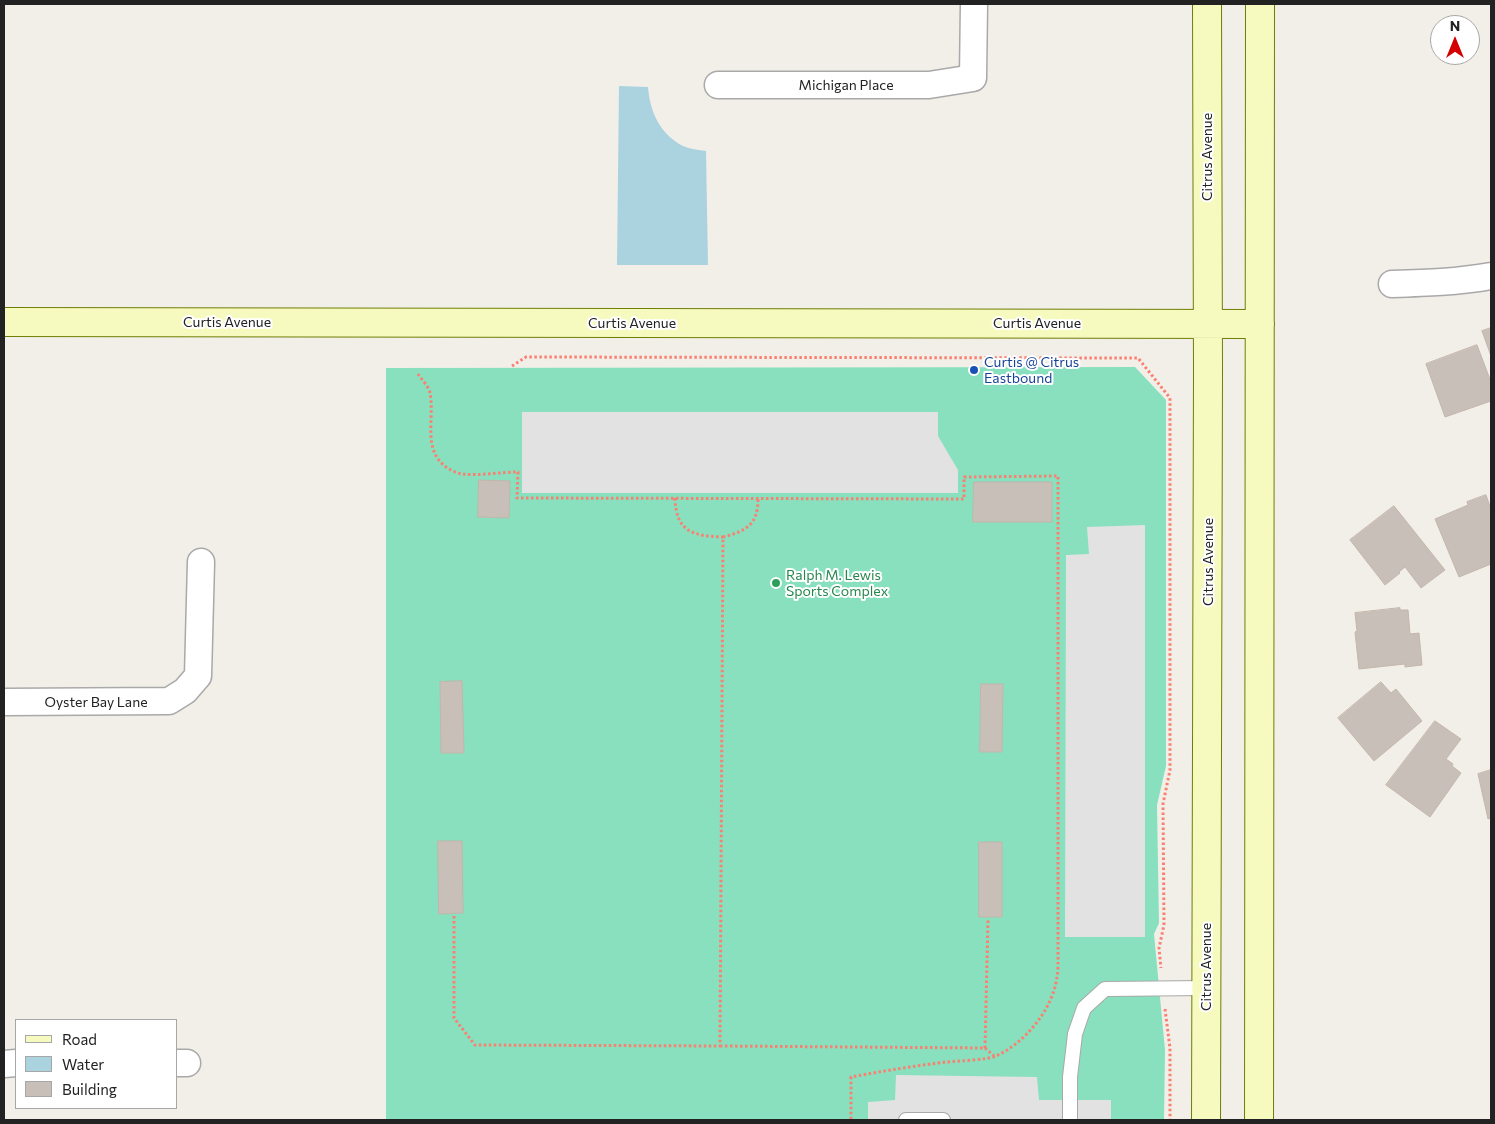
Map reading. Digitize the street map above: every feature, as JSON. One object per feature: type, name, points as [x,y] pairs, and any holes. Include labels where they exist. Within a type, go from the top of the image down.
[{"type":"main road","name":"Citrus Avenue","points":[[1206,1120],[1207,4]]},
{"type":"main road","points":[[1259,1120],[1260,4]]},
{"type":"main road","name":"Curtis Avenue","points":[[4,322],[1260,324]]},
{"type":"street","name":"Michigan Place","points":[[718,85],[929,85],[973,78],[974,4]]},
{"type":"street","points":[[1392,284],[1433,283],[1491,276]]},
{"type":"street","name":"Oyster Bay Lane","points":[[4,702],[170,701],[185,691],[198,676],[201,562]]},
{"type":"lane","points":[[1070,1120],[1070,1077],[1075,1034],[1084,1008],[1104,989],[1206,988]]},
{"type":"lane","points":[[906,1120],[943,1120]]},
{"type":"path","points":[[512,366],[526,357],[1138,358],[1170,398],[1170,770],[1163,804],[1164,925],[1159,948],[1170,1048],[1170,1120]]},
{"type":"path","points":[[418,374],[430,392],[430,435],[432,447],[437,458],[444,466],[463,474],[518,472],[517,498],[964,499],[964,477],[1058,476],[1057,978],[1052,996],[1042,1017],[1026,1034],[1011,1047],[994,1057],[902,1067],[851,1077],[851,1120]]},
{"type":"path","points":[[675,498],[675,510],[678,518],[688,530],[698,534],[723,537],[746,529],[757,514],[758,499]]},
{"type":"path","points":[[720,1046],[723,537]]},
{"type":"path","points":[[454,916],[454,1018],[474,1045],[985,1048],[994,1057]]},
{"type":"path","points":[[985,1048],[988,920]]},
{"type":"green space","name":"Ralph M. Lewis Sports Complex","points":[[1135,367],[1166,400],[1166,766],[1157,805],[1159,923],[1154,934],[1165,1050],[1164,1120],[386,1120],[386,368]]},
{"type":"shaded area","points":[[522,412],[938,412],[938,436],[958,470],[958,493],[522,493]]},
{"type":"shaded area","points":[[1145,525],[1145,937],[1065,937],[1066,555],[1089,554],[1087,527]]},
{"type":"shaded area","points":[[896,1075],[1037,1077],[1039,1100],[1111,1100],[1111,1120],[868,1120],[868,1102],[895,1100]]},
{"type":"water","points":[[619,86],[648,87],[651,105],[662,129],[683,146],[706,151],[708,265],[617,265]]},
{"type":"building","points":[[1491,328],[1491,356],[1482,331]]},
{"type":"building","points":[[1477,345],[1491,382],[1491,401],[1445,417],[1426,364]]},
{"type":"building","points":[[479,480],[510,481],[509,518],[478,517]]},
{"type":"building","points":[[974,482],[1052,482],[1052,522],[973,522]]},
{"type":"building","points":[[1486,495],[1491,509],[1491,564],[1459,577],[1435,519],[1468,505],[1467,502]]},
{"type":"building","points":[[1394,506],[1445,570],[1421,588],[1405,567],[1385,585],[1350,540]]},
{"type":"building","points":[[1400,608],[1400,610],[1408,610],[1410,634],[1419,633],[1422,665],[1405,667],[1405,664],[1359,669],[1355,613]]},
{"type":"building","points":[[462,681],[464,753],[441,753],[440,682]]},
{"type":"building","points":[[1381,682],[1391,693],[1396,689],[1422,721],[1374,761],[1338,718]]},
{"type":"building","points":[[981,684],[1003,684],[1002,752],[980,752]]},
{"type":"building","points":[[1435,721],[1461,739],[1446,759],[1461,773],[1430,817],[1386,785]]},
{"type":"building","points":[[1491,770],[1491,818],[1488,819],[1478,774]]},
{"type":"building","points":[[438,841],[462,841],[463,913],[439,914]]},
{"type":"building","points":[[979,842],[1002,842],[1002,917],[979,917]]},
{"type":"place","name":"Curtis @ Citrus Eastbound","points":[[974,370]]},
{"type":"place","name":"Ralph M. Lewis Sports Complex","points":[[776,583]]}]
